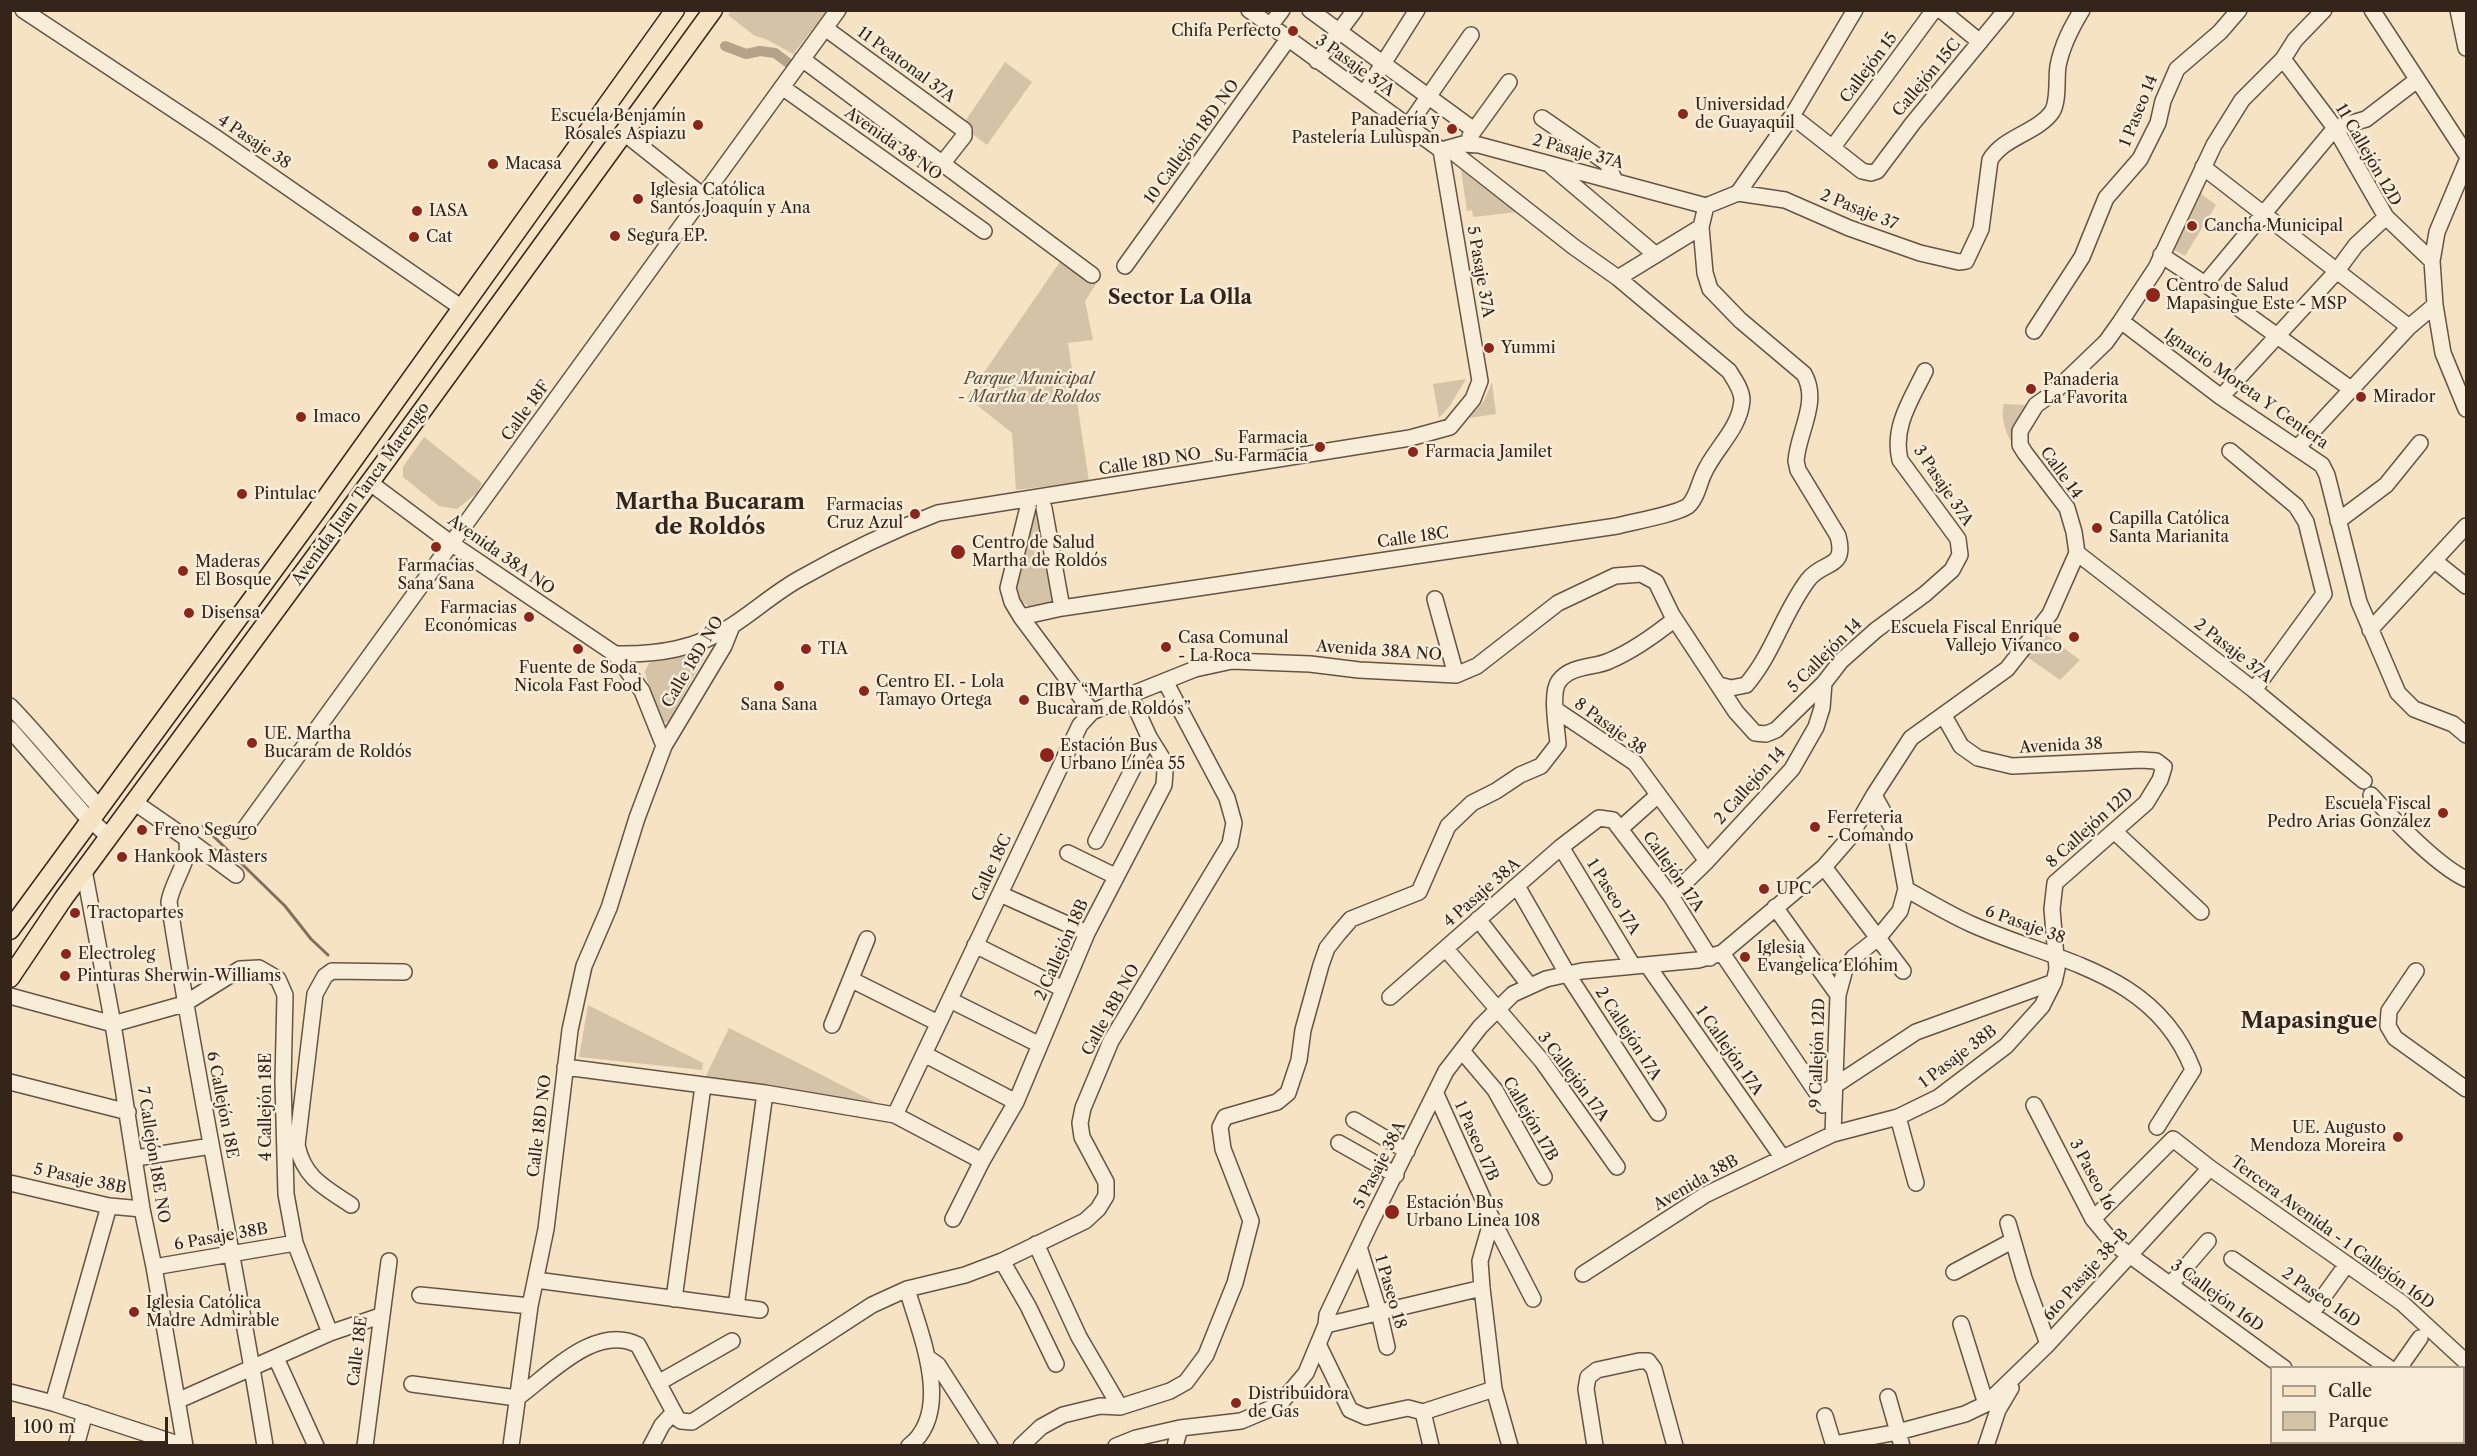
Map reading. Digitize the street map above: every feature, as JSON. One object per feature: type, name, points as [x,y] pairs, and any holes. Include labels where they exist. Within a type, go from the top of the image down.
[{"type":"main road","name":"Avenida Juan Tanca Marengo","points":[[10,930],[444,334],[675,10]]},
{"type":"main road","name":"Avenida Juan Tanca Marengo","points":[[10,978],[40,930],[108,836],[713,10]]},
{"type":"main road","points":[[369,482],[362,471],[363,465],[433,362],[444,334]]},
{"type":"street","name":"4 Pasaje 38","points":[[23,10],[215,137],[462,308]]},
{"type":"street","name":"Calle 18F","points":[[243,831],[838,10]]},
{"type":"street","name":"3 Pasaje 37A","points":[[1249,10],[1408,126],[1451,147],[1574,247],[1618,278],[1729,371],[1742,398]]},
{"type":"street","points":[[1270,26],[1282,10]]},
{"type":"street","points":[[1310,10],[1474,130]]},
{"type":"street","points":[[1317,61],[1355,10]]},
{"type":"street","points":[[1364,94],[1417,10]]},
{"type":"street","points":[[1719,685],[1731,688],[1746,685],[1764,661],[1795,598],[1810,577],[1836,562],[1840,556],[1841,547],[1838,536],[1798,470],[1796,462],[1810,402],[1810,384],[1804,374],[1740,320],[1710,289],[1705,273],[1701,227],[1706,206],[1738,193],[1792,116],[1855,10]]},
{"type":"street","name":"Callejón 15","points":[[1833,147],[1934,10]]},
{"type":"street","points":[[1941,10],[1980,42]]},
{"type":"street","name":"Callejón 15C","points":[[1833,147],[1862,171],[1871,173],[1877,171],[1912,123],[2006,10]]},
{"type":"street","name":"2 Pasaje 37","points":[[1738,193],[1785,200],[1849,228],[1920,253],[1959,262],[1966,261],[1981,229],[1990,160],[1997,151],[2043,120],[2054,109],[2061,57],[2067,34],[2082,10]]},
{"type":"street","name":"Calle 14","points":[[2077,553],[2067,508],[2020,445],[2020,431],[2036,405],[2053,393],[2106,342],[2156,268],[2203,167],[2242,100],[2283,59],[2295,40],[2324,10]]},
{"type":"street","points":[[2372,10],[2466,154]]},
{"type":"street","points":[[2458,10],[2466,48]]},
{"type":"street","name":"1 Paseo 14","points":[[2034,330],[2082,256],[2106,198],[2140,159],[2158,123],[2163,101],[2177,69],[2220,32],[2239,11]]},
{"type":"street","name":"11 Peatonal 37A","points":[[825,28],[956,122],[965,133],[942,164]]},
{"type":"street","points":[[1408,126],[1471,35]]},
{"type":"street","name":"10 Callejón 18D NO","points":[[1125,266],[1288,39]]},
{"type":"street","points":[[802,59],[1092,275]]},
{"type":"street","name":"11 Callejón 12D","points":[[2221,397],[2336,272],[2356,245],[2386,218],[2335,128],[2283,59]]},
{"type":"street","points":[[2205,284],[2335,128],[2366,119],[2417,80]]},
{"type":"street","points":[[1451,147],[1474,130],[1509,82]]},
{"type":"street","name":"Avenida 38 NO","points":[[782,87],[984,231]]},
{"type":"street","points":[[1792,116],[1833,147]]},
{"type":"street","points":[[1542,118],[1607,163],[1615,181]]},
{"type":"street","points":[[624,133],[702,195]]},
{"type":"street","name":"2 Pasaje 37A","points":[[1451,147],[1479,145],[1706,206]]},
{"type":"street","name":"5 Pasaje 37A","points":[[1451,147],[1480,381],[1473,399]]},
{"type":"street","points":[[1546,162],[1656,255]]},
{"type":"street","points":[[2466,163],[2437,231],[2432,261],[2435,305],[2443,353],[2466,409]]},
{"type":"street","points":[[2203,167],[2409,327]]},
{"type":"street","points":[[2386,218],[2432,261]]},
{"type":"street","points":[[1618,278],[1701,227]]},
{"type":"street","points":[[2161,255],[2351,389]]},
{"type":"street","points":[[2298,447],[2409,327],[2435,305]]},
{"type":"street","name":"Ignacio Moreta Y Centera","points":[[2121,321],[2221,397],[2298,447],[2324,470],[2359,602],[2398,693],[2414,709],[2453,724],[2466,735]]},
{"type":"street","name":"3 Pasaje 37A","points":[[1925,371],[1904,412],[1896,444],[1900,460],[1958,539],[1960,555]]},
{"type":"street","name":"Calle 18C","points":[[1021,617],[1062,608],[1617,526],[1676,510],[1688,506],[1696,495],[1712,458],[1732,429],[1742,398]]},
{"type":"street","name":"Calle 18D NO","points":[[511,1446],[530,1306],[546,1228],[565,1067],[584,966],[609,908],[664,746],[724,646],[732,626],[801,578],[908,524],[938,513],[1436,433],[1450,427],[1473,399]]},
{"type":"street","points":[[2338,521],[2386,485],[2420,443]]},
{"type":"street","points":[[2230,452],[2296,506],[2306,522],[2324,594],[2254,690]]},
{"type":"street","name":"Avenida 38A NO","points":[[369,482],[452,544],[615,654],[642,691],[664,746]]},
{"type":"street","points":[[1030,499],[1008,588],[1021,617],[1092,712]]},
{"type":"street","points":[[1044,508],[1062,608]]},
{"type":"street","points":[[2370,630],[2436,562],[2466,526]]},
{"type":"street","points":[[1716,956],[1824,867],[1850,837],[1911,738],[2007,669],[2050,614],[2077,553]]},
{"type":"street","name":"2 Pasaje 37A","points":[[2077,553],[2254,690],[2364,781]]},
{"type":"street","name":"5 Callejón 14","points":[[1719,685],[1755,733],[1766,734],[1776,730],[1824,683],[1841,661],[1952,570],[1960,555]]},
{"type":"street","points":[[2436,562],[2466,586]]},
{"type":"street","name":"Avenida 38A NO","points":[[1165,681],[1195,669],[1232,661],[1310,664],[1359,670],[1456,675],[1477,666],[1558,603],[1615,576],[1641,573],[1656,582],[1675,619],[1719,685]]},
{"type":"street","points":[[1435,599],[1456,675]]},
{"type":"street","points":[[1021,1446],[1041,1427],[1063,1415],[1100,1406],[1120,1407],[1170,1391],[1186,1382],[1206,1355],[1235,1283],[1251,1221],[1222,1149],[1220,1127],[1225,1117],[1277,1102],[1288,1093],[1299,1060],[1303,1030],[1327,948],[1351,919],[1419,892],[1448,825],[1467,807],[1520,775],[1541,766],[1558,744],[1554,695],[1559,681],[1579,668],[1608,662],[1661,631],[1675,619]]},
{"type":"street","points":[[615,654],[663,653],[710,638],[732,626]]},
{"type":"street","name":"Calle 18C","points":[[895,1115],[1080,725],[1092,712],[1165,681]]},
{"type":"street","name":"Calle 18B NO","points":[[674,1412],[681,1421],[698,1420],[872,1305],[907,1289],[965,1275],[1002,1261],[1085,1221],[1098,1209],[1106,1196],[1106,1182],[1082,1137],[1080,1124],[1083,1108],[1111,1041],[1230,844],[1234,823],[1227,798],[1165,681]]},
{"type":"street","name":"2 Callejón 14","points":[[1671,896],[1707,861],[1792,769],[1806,749],[1816,727],[1822,708],[1824,683]]},
{"type":"street","name":"2 Callejón 18B","points":[[953,1219],[982,1161],[1016,1102],[1087,933],[1164,785],[1165,771],[1162,758],[1149,737],[1130,694]]},
{"type":"street","points":[[10,706],[40,737],[108,836]]},
{"type":"street","name":"8 Pasaje 38","points":[[1556,710],[1635,763],[1707,861]]},
{"type":"street","name":"Avenida 38","points":[[1944,716],[1961,746],[1978,758],[2012,766],[2141,760],[2156,761],[2164,767]]},
{"type":"street","points":[[10,729],[95,814]]},
{"type":"street","points":[[1096,841],[1149,737]]},
{"type":"street","name":"8 Callejón 12D","points":[[2055,955],[2052,909],[2055,883],[2146,803],[2160,780],[2164,767]]},
{"type":"street","points":[[1620,829],[1658,795]]},
{"type":"street","points":[[1874,795],[1896,835],[1906,889]]},
{"type":"street","points":[[2371,795],[2414,838],[2457,875],[2466,879]]},
{"type":"street","points":[[134,802],[236,875]]},
{"type":"street","name":"Callejón 17A","points":[[1599,818],[1613,820],[1716,956],[1819,1096],[1833,1134]]},
{"type":"street","name":"4 Pasaje 38A","points":[[1390,997],[1478,919],[1599,818]]},
{"type":"street","points":[[2115,831],[2201,912]]},
{"type":"street","name":"6 Callejón 18E","points":[[186,838],[188,853],[171,888],[169,902],[184,1004],[252,1367],[264,1446]]},
{"type":"street","name":"1 Paseo 17A","points":[[1561,848],[1641,966]]},
{"type":"street","points":[[1068,853],[1115,876]]},
{"type":"street","points":[[1824,867],[1903,970]]},
{"type":"street","name":"7 Callejón 18E NO","points":[[84,870],[113,1024],[136,1158],[142,1209],[184,1446]]},
{"type":"street","name":"2 Callejón 17A","points":[[1517,886],[1568,975],[1658,1113]]},
{"type":"street","name":"9 Callejón 12D","points":[[1833,1134],[1838,995],[1845,969],[1854,957],[1878,938],[1900,911],[1906,889]]},
{"type":"street","name":"6 Pasaje 38","points":[[1906,889],[1971,924],[2087,966],[2128,990],[2158,1014],[2184,1046],[2193,1070],[2157,1127]]},
{"type":"street","points":[[1000,894],[1087,933]]},
{"type":"street","points":[[1775,907],[1838,995]]},
{"type":"street","points":[[1478,919],[1530,986]]},
{"type":"street","points":[[832,1025],[867,939]]},
{"type":"street","points":[[975,945],[1063,989]]},
{"type":"street","name":"3 Callejón 17A","points":[[1446,949],[1542,1061],[1617,1167]]},
{"type":"street","name":"1 Pasaje 38B","points":[[1833,1134],[1898,1117],[1940,1097],[2006,1046],[2042,1006],[2054,982],[2057,969],[2055,955]]},
{"type":"street","name":"5 Pasaje 38A","points":[[1116,1446],[1136,1438],[1180,1428],[1241,1421],[1279,1405],[1306,1373],[1328,1315],[1359,1247],[1446,1071],[1480,1027],[1513,994],[1546,979],[1716,956]]},
{"type":"street","name":"1 Callejón 17A","points":[[1641,966],[1782,1157]]},
{"type":"street","name":"4 Callejón 18E","points":[[184,1004],[240,969],[259,968],[272,974],[282,985],[285,995],[283,1164],[286,1194],[295,1243],[330,1333]]},
{"type":"street","points":[[351,1205],[310,1176],[300,1161],[297,1145],[315,994],[325,975],[333,971],[343,969],[404,972]]},
{"type":"street","points":[[2416,971],[2389,1011],[2388,1026],[2395,1038],[2466,1089]]},
{"type":"street","points":[[852,980],[938,1023]]},
{"type":"street","points":[[1819,1096],[1916,1032],[2054,982]]},
{"type":"street","points":[[10,996],[113,1024],[184,1004]]},
{"type":"street","points":[[950,1000],[1040,1045]]},
{"type":"street","name":"Callejón 17B","points":[[1462,1051],[1495,1090],[1544,1177]]},
{"type":"street","points":[[924,1054],[1016,1102]]},
{"type":"street","points":[[565,1067],[765,1093],[895,1115],[982,1161]]},
{"type":"street","points":[[10,1082],[128,1112]]},
{"type":"street","points":[[283,1082],[303,1084]]},
{"type":"street","points":[[674,1299],[703,1086]]},
{"type":"street","points":[[736,1307],[765,1093]]},
{"type":"street","name":"1 Paseo 17B","points":[[1436,1094],[1492,1219],[1533,1299]]},
{"type":"street","name":"3 Paseo 16","points":[[2034,1105],[2093,1219],[2113,1243],[2128,1255]]},
{"type":"street","points":[[1898,1117],[1916,1183]]},
{"type":"street","points":[[1354,1120],[1407,1151]]},
{"type":"street","name":"Avenida 38B","points":[[1583,1274],[1705,1195],[1833,1134]]},
{"type":"street","name":"Tercera Avenida - 1 Callejón 16D","points":[[2093,1219],[2173,1139],[2210,1168],[2402,1302],[2466,1362]]},
{"type":"street","points":[[1339,1143],[1396,1175]]},
{"type":"street","points":[[136,1158],[211,1146]]},
{"type":"street","points":[[283,1164],[300,1161]]},
{"type":"street","name":"6to Pasaje 38-B","points":[[1986,1404],[2048,1344],[2210,1168]]},
{"type":"street","name":"5 Pasaje 38B","points":[[10,1183],[109,1206],[142,1209]]},
{"type":"street","points":[[53,1403],[109,1206]]},
{"type":"street","points":[[1492,1219],[1480,1261],[1482,1288],[1494,1389],[1510,1446]]},
{"type":"street","points":[[2008,1222],[2048,1344]]},
{"type":"street","points":[[1953,1272],[2013,1241]]},
{"type":"street","points":[[2171,1284],[2208,1241]]},
{"type":"street","name":"6 Pasaje 38B","points":[[154,1267],[295,1243]]},
{"type":"street","points":[[1036,1244],[1079,1337],[1120,1407]]},
{"type":"street","name":"1 Paseo 18","points":[[1359,1247],[1379,1312],[1386,1347]]},
{"type":"street","name":"3 Callejón 16D","points":[[2128,1255],[2281,1366]]},
{"type":"street","name":"2 Paseo 16D","points":[[2232,1259],[2386,1366]]},
{"type":"street","name":"Calle 18E","points":[[364,1446],[389,1261]]},
{"type":"street","points":[[1002,1261],[1028,1306],[1056,1364]]},
{"type":"street","points":[[2311,1314],[2347,1264]]},
{"type":"street","points":[[536,1280],[760,1310]]},
{"type":"street","points":[[1326,1325],[1482,1288]]},
{"type":"street","points":[[907,1289],[931,1370],[930,1411],[921,1436],[909,1446]]},
{"type":"street","points":[[420,1295],[530,1306]]},
{"type":"street","points":[[177,1401],[330,1333],[380,1316]]},
{"type":"street","points":[[1825,1416],[1834,1445],[1900,1439],[1986,1404],[1961,1324]]},
{"type":"street","points":[[2400,1366],[2420,1338]]},
{"type":"street","points":[[412,1384],[517,1398],[590,1344],[606,1339],[626,1339],[638,1345],[674,1412],[662,1425],[651,1446]]},
{"type":"street","points":[[658,1383],[732,1341]]},
{"type":"street","points":[[1318,1344],[1350,1410],[1358,1415],[1366,1417],[1408,1408],[1423,1412],[1494,1389]]},
{"type":"street","points":[[276,1358],[316,1446]]},
{"type":"street","points":[[928,1358],[938,1365],[990,1446]]},
{"type":"street","points":[[1595,1446],[1586,1389],[1588,1377],[1597,1370],[1648,1361],[1654,1369],[1675,1446]]},
{"type":"street","points":[[1986,1446],[1998,1410],[2028,1364]]},
{"type":"street","points":[[10,1392],[84,1413],[159,1442],[184,1446]]},
{"type":"street","points":[[1888,1397],[1900,1439]]},
{"type":"street","points":[[1423,1412],[1431,1446]]},
{"type":"street","points":[[76,1446],[84,1413]]},
{"type":"street","points":[[1176,1446],[1180,1428]]},
{"type":"green space","points":[[731,11],[827,11],[793,54],[766,39],[755,36],[728,15]]},
{"type":"green space","points":[[1005,62],[1032,82],[987,145],[962,126]]},
{"type":"green space","points":[[1461,170],[1518,212],[1473,217],[1472,210],[1467,211]]},
{"type":"green space","name":"Cancha Municipal","points":[[2199,192],[2216,205],[2185,256],[2171,248]]},
{"type":"green space","name":"Parque Municipal - Martha de Roldos","points":[[1062,259],[1096,284],[1085,301],[1093,340],[1068,343],[1089,481],[1016,490],[1012,433],[967,397]]},
{"type":"green space","points":[[1466,379],[1449,407],[1439,418],[1433,384]]},
{"type":"green space","points":[[1492,382],[1496,414],[1469,418],[1484,401]]},
{"type":"green space","points":[[2004,404],[2027,405],[2013,444],[2004,425]]},
{"type":"green space","points":[[424,437],[482,483],[477,493],[457,509],[439,506],[403,477],[403,467]]},
{"type":"green space","points":[[1042,505],[1060,606],[1032,609],[1014,596],[1011,591],[1032,507]]},
{"type":"green space","points":[[2045,634],[2080,660],[2060,680],[2027,657]]},
{"type":"green space","points":[[703,647],[705,656],[668,722],[659,722],[645,672],[649,663]]},
{"type":"green space","points":[[588,1005],[703,1063],[702,1070],[579,1057]]},
{"type":"green space","points":[[729,1028],[877,1103],[705,1078]]},
{"type":"waterway","points":[[725,46],[746,54],[760,51],[775,53],[791,65]]},
{"type":"waterway","points":[[203,826],[285,906],[311,939],[328,955]]},
{"type":"place","name":"Chifa Perfecto","points":[[1293,31]]},
{"type":"place","name":"Universidad de Guayaquil","points":[[1683,114]]},
{"type":"place","name":"Escuela Benjamín Rosales Aspiazu","points":[[698,125]]},
{"type":"place","name":"Panadería y Pastelería Luluspan","points":[[1452,129]]},
{"type":"place","name":"Macasa","points":[[493,164]]},
{"type":"place","name":"Iglesia Católica Santos Joaquín y Ana","points":[[638,199]]},
{"type":"place","name":"IASA","points":[[417,211]]},
{"type":"place","name":"Cancha Municipal","points":[[2192,226]]},
{"type":"place","name":"Segura EP.","points":[[615,236]]},
{"type":"place","name":"Cat","points":[[414,237]]},
{"type":"place","name":"Centro de Salud Mapasingue Este - MSP","points":[[2153,295]]},
{"type":"place","name":"Yummi","points":[[1489,348]]},
{"type":"place","name":"Panaderia La Favorita","points":[[2031,389]]},
{"type":"place","name":"Mirador","points":[[2361,397]]},
{"type":"place","name":"Imaco","points":[[301,417]]},
{"type":"place","name":"Farmacia Su Farmacia","points":[[1320,447]]},
{"type":"place","name":"Farmacia Jamilet","points":[[1413,452]]},
{"type":"place","name":"Pintulac","points":[[242,494]]},
{"type":"place","name":"Farmacias Cruz Azul","points":[[915,514]]},
{"type":"place","name":"Capilla Católica Santa Marianita","points":[[2097,528]]},
{"type":"place","name":"Farmacias Sana Sana","points":[[436,547]]},
{"type":"place","name":"Centro de Salud Martha de Roldós","points":[[958,552]]},
{"type":"place","name":"Maderas El Bosque","points":[[183,571]]},
{"type":"place","name":"Disensa","points":[[189,613]]},
{"type":"place","name":"Farmacias Económicas","points":[[529,617]]},
{"type":"place","name":"Escuela Fiscal Enrique Vallejo Vivanco","points":[[2074,637]]},
{"type":"place","name":"Casa Comunal - La Roca","points":[[1166,647]]},
{"type":"place","name":"Fuente de Soda Nicola Fast Food","points":[[578,649]]},
{"type":"place","name":"TIA","points":[[806,649]]},
{"type":"place","name":"Sana Sana","points":[[779,686]]},
{"type":"place","name":"Centro EI. - Lola Tamayo Ortega","points":[[864,691]]},
{"type":"place","name":"CIBV “Martha Bucaram de Roldós”","points":[[1024,700]]},
{"type":"place","name":"UE. Martha Bucaram de Roldós","points":[[252,743]]},
{"type":"place","name":"Estación Bus Urbano Línea 55","points":[[1047,755]]},
{"type":"place","name":"Escuela Fiscal Pedro Arias González","points":[[2443,813]]},
{"type":"place","name":"Ferreteria - Comando","points":[[1815,827]]},
{"type":"place","name":"Freno Seguro","points":[[142,830]]},
{"type":"place","name":"Hankook Masters","points":[[122,857]]},
{"type":"place","name":"UPC","points":[[1764,889]]},
{"type":"place","name":"Tractopartes","points":[[75,913]]},
{"type":"place","name":"Electroleg","points":[[66,954]]},
{"type":"place","name":"Iglesia Evangelica Elohim","points":[[1745,957]]},
{"type":"place","name":"Pinturas Sherwin-Williams","points":[[65,976]]},
{"type":"place","name":"UE. Augusto Mendoza Moreira","points":[[2398,1137]]},
{"type":"place","name":"Estación Bus Urbano Linea 108","points":[[1392,1212]]},
{"type":"place","name":"Iglesia Católica Madre Admirable","points":[[134,1312]]},
{"type":"place","name":"Distribuidora de Gas","points":[[1236,1403]]},
{"type":"district","name":"Sector La Olla","points":[[1180,298]]},
{"type":"district","name":"Martha Bucaram de Roldós","points":[[710,516]]},
{"type":"district","name":"Mapasingue","points":[[2309,1022]]}]
